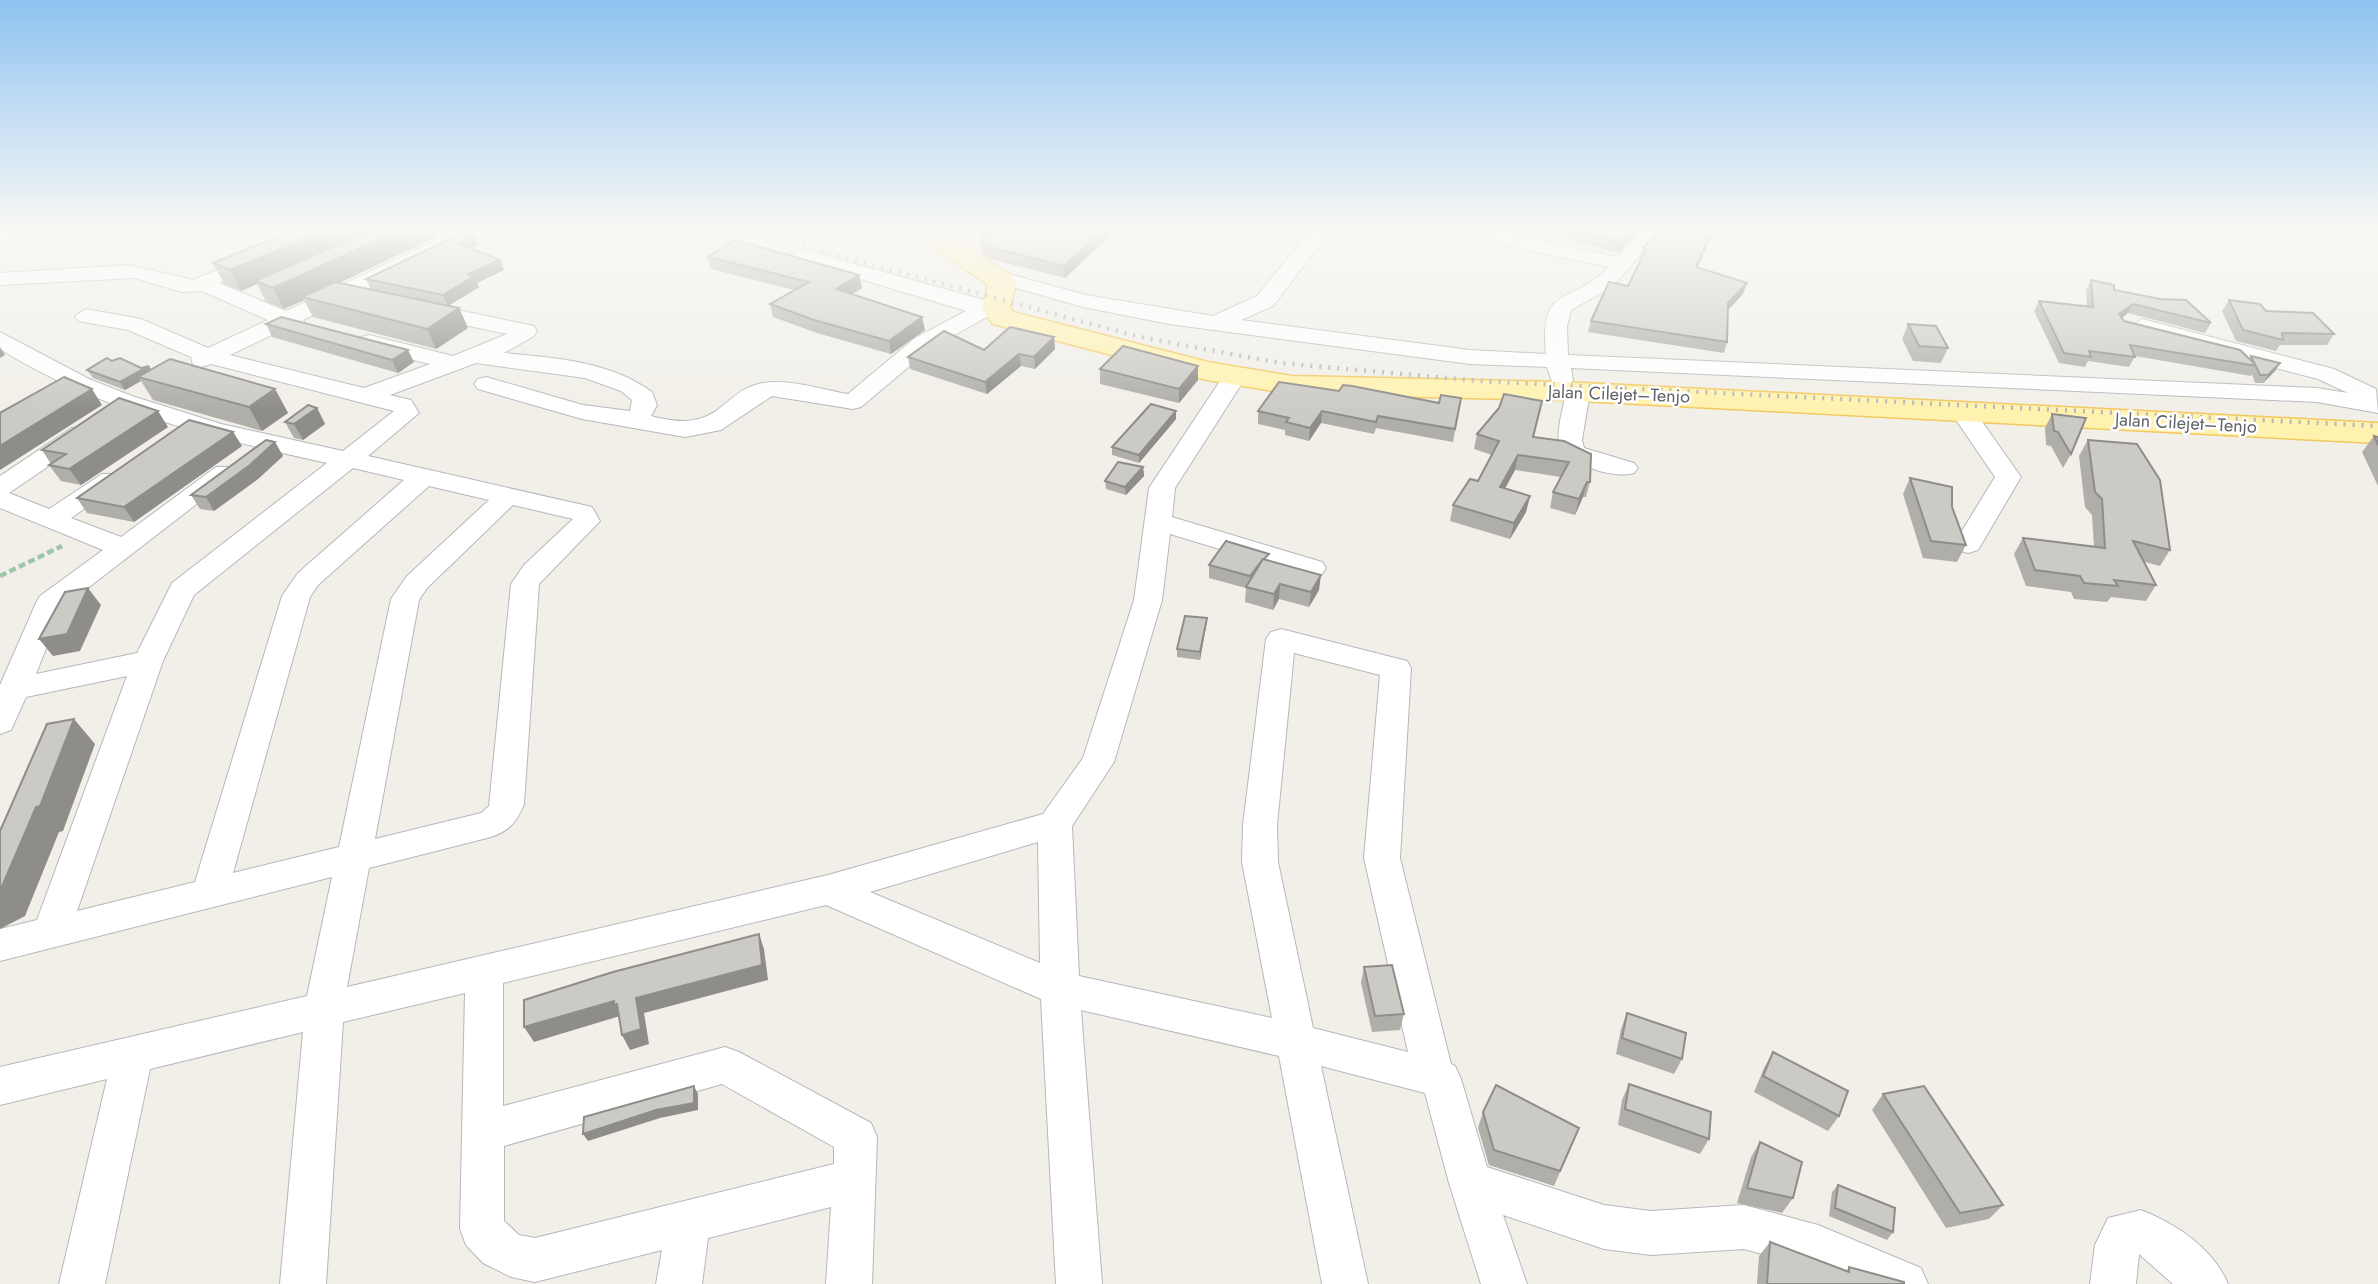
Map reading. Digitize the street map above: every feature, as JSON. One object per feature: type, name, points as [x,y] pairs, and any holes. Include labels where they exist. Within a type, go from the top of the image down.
[{"type":"main road","points":[[992,311],[1001,290]]},
{"type":"main road","name":"Jalan Cilejet–Tenjo","points":[[992,311],[1012,321],[1234,377],[1329,387],[1570,392],[2378,433]]},
{"type":"street","points":[[212,290],[282,320],[321,330]]},
{"type":"street","points":[[240,302],[265,290]]},
{"type":"street","points":[[185,369],[344,290]]},
{"type":"street","points":[[920,290],[992,311]]},
{"type":"street","points":[[1042,290],[1083,301],[1214,323],[1469,357],[2317,395],[2378,406]]},
{"type":"street","points":[[1214,323],[1265,301],[1274,290]]},
{"type":"street","points":[[1595,290],[1564,302],[1559,308],[1555,344],[1558,361],[1570,392],[1570,440],[1573,452],[1610,466],[1625,468]]},
{"type":"street","points":[[339,292],[377,300]]},
{"type":"street","points":[[0,722],[50,603],[264,443],[303,416],[354,392],[463,360],[508,344],[526,331],[402,305]]},
{"type":"street","points":[[486,384],[597,416],[637,419],[657,427],[680,430],[699,428],[729,417],[754,395],[772,389],[853,402],[923,343],[992,311]]},
{"type":"street","points":[[51,932],[148,661],[182,590],[407,413],[403,405],[208,356],[134,324],[86,316]]},
{"type":"street","points":[[2127,323],[2326,374],[2378,399]]},
{"type":"street","points":[[348,336],[463,360],[601,375],[637,391],[644,397],[645,405],[637,419]]},
{"type":"street","points":[[0,339],[17,361],[75,379],[127,402],[264,443],[583,513],[587,521],[534,571],[525,584],[507,804],[503,814],[491,824],[0,944]]},
{"type":"street","points":[[1079,1284],[1060,989],[1055,824],[1098,762],[1148,600],[1162,488],[1234,377]]},
{"type":"street","points":[[54,391],[75,379]]},
{"type":"street","points":[[0,488],[150,389]]},
{"type":"street","points":[[1962,411],[2008,477],[1968,544]]},
{"type":"street","points":[[163,444],[196,422]]},
{"type":"street","points":[[53,518],[130,467]]},
{"type":"street","points":[[209,894],[296,596],[308,579],[423,477]]},
{"type":"street","points":[[303,1284],[324,1009],[405,599],[417,582],[508,496]]},
{"type":"street","points":[[0,499],[124,548]]},
{"type":"street","points":[[1157,521],[1312,568]]},
{"type":"street","points":[[1345,1284],[1259,846],[1281,639],[1395,667],[1382,858],[1434,1078]]},
{"type":"street","points":[[14,689],[148,661]]},
{"type":"street","points":[[1,1087],[133,1053],[828,890],[1055,824]]},
{"type":"street","points":[[828,890],[1060,989],[1298,1042],[1441,1079],[1470,1184],[1504,1284]]},
{"type":"street","points":[[484,970],[482,1229],[495,1247],[513,1257],[535,1260],[854,1180]]},
{"type":"street","points":[[82,1284],[133,1053]]},
{"type":"street","points":[[481,1132],[725,1065],[856,1138],[849,1284]]},
{"type":"street","points":[[1470,1184],[1604,1227],[1650,1233],[1744,1227],[1818,1247],[1905,1284]]},
{"type":"street","points":[[679,1284],[688,1223]]},
{"type":"street","points":[[2113,1284],[2118,1245],[2124,1234],[2141,1232],[2162,1242],[2205,1284]]},
{"type":"path","points":[[0,576],[88,533]]},
{"type":"building","points":[[318,290],[373,290],[459,308],[427,329],[302,297]]},
{"type":"building","points":[[419,290],[451,290],[443,295]]},
{"type":"building","points":[[795,290],[839,290],[922,317],[889,341],[814,320],[770,304]]},
{"type":"building","points":[[1605,290],[1740,290],[1728,303],[1727,342],[1591,321]]},
{"type":"building","points":[[2092,290],[2114,290],[2160,299],[2186,300],[2211,323],[2133,304],[2119,314],[2124,321],[2240,350],[2257,366],[2130,345],[2135,357],[2089,351],[2091,357],[2064,353],[2039,301],[2093,307]]},
{"type":"building","points":[[2229,300],[2260,304],[2266,311],[2313,313],[2334,334],[2282,333],[2283,340],[2243,330]]},
{"type":"building","points":[[281,317],[408,350],[392,360],[266,324]]},
{"type":"building","points":[[1908,324],[1936,326],[1948,348],[1919,346]]},
{"type":"building","points":[[1010,327],[1054,337],[1034,357],[1019,354],[985,382],[908,357],[944,331],[984,350]]},
{"type":"building","points":[[1123,346],[1198,366],[1179,389],[1100,369]]},
{"type":"building","points":[[2251,356],[2280,363],[2268,375],[2260,375]]},
{"type":"building","points":[[107,358],[112,361],[120,358],[141,368],[149,366],[120,382],[87,370]]},
{"type":"building","points":[[170,359],[275,389],[249,407],[138,377]]},
{"type":"building","points":[[64,377],[92,389],[0,446],[0,413]]},
{"type":"building","points":[[1279,382],[1339,391],[1343,385],[1352,386],[1439,403],[1441,395],[1461,398],[1455,429],[1378,416],[1376,422],[1322,411],[1310,428],[1286,422],[1289,418],[1258,411]]},
{"type":"building","points":[[1504,394],[1542,401],[1533,437],[1564,441],[1591,454],[1590,482],[1587,482],[1579,499],[1553,492],[1569,462],[1518,455],[1500,487],[1530,496],[1514,523],[1453,505],[1470,479],[1478,481],[1499,441],[1477,434],[1499,408]]},
{"type":"building","points":[[119,398],[158,411],[69,469],[49,465],[66,454],[42,450]]},
{"type":"building","points":[[1151,404],[1176,411],[1139,455],[1112,447]]},
{"type":"building","points":[[308,405],[317,408],[294,424],[285,422]]},
{"type":"building","points":[[2052,414],[2086,418],[2071,454],[2058,432],[2054,431]]},
{"type":"building","points":[[189,420],[233,432],[124,507],[77,498]]},
{"type":"building","points":[[266,440],[275,442],[250,465],[206,497],[191,495]]},
{"type":"building","points":[[2088,440],[2137,444],[2160,480],[2170,550],[2133,541],[2156,585],[2114,580],[2118,586],[2084,583],[2080,576],[2035,570],[2023,538],[2105,548],[2102,499],[2095,492]]},
{"type":"building","points":[[1118,462],[1143,467],[1125,487],[1105,481]]},
{"type":"building","points":[[1910,478],[1952,487],[1952,507],[1966,545],[1931,541]]},
{"type":"building","points":[[1226,541],[1269,554],[1250,576],[1209,565]]},
{"type":"building","points":[[1263,559],[1321,575],[1311,592],[1280,584],[1274,594],[1246,587]]},
{"type":"building","points":[[88,588],[67,634],[39,639],[65,592]]},
{"type":"building","points":[[1185,616],[1207,618],[1200,652],[1177,649]]},
{"type":"building","points":[[74,719],[40,806],[36,807],[0,891],[0,831],[47,724]]},
{"type":"building","points":[[759,934],[762,965],[636,998],[641,1029],[622,1035],[617,1004],[614,1005],[614,1001],[524,1027],[524,1000],[613,972]]},
{"type":"building","points":[[1392,965],[1404,1014],[1375,1016],[1364,967]]},
{"type":"building","points":[[1627,1013],[1686,1033],[1682,1059],[1622,1038]]},
{"type":"building","points":[[1773,1052],[1848,1091],[1839,1116],[1763,1076]]},
{"type":"building","points":[[1629,1084],[1711,1112],[1709,1139],[1625,1109]]},
{"type":"building","points":[[1496,1085],[1579,1128],[1560,1171],[1494,1150],[1483,1112]]},
{"type":"building","points":[[694,1086],[694,1103],[656,1110],[583,1134],[584,1117]]},
{"type":"building","points":[[1924,1086],[2003,1205],[1960,1213],[1883,1094]]},
{"type":"building","points":[[1760,1142],[1802,1162],[1793,1198],[1747,1188]]},
{"type":"building","points":[[1838,1185],[1895,1208],[1893,1232],[1835,1208]]},
{"type":"building","points":[[1770,1242],[1849,1272],[1849,1267],[1904,1284],[1767,1284]]},
{"type":"railway","points":[[965,290],[1140,337],[1280,363],[1481,381],[2378,426]]}]
